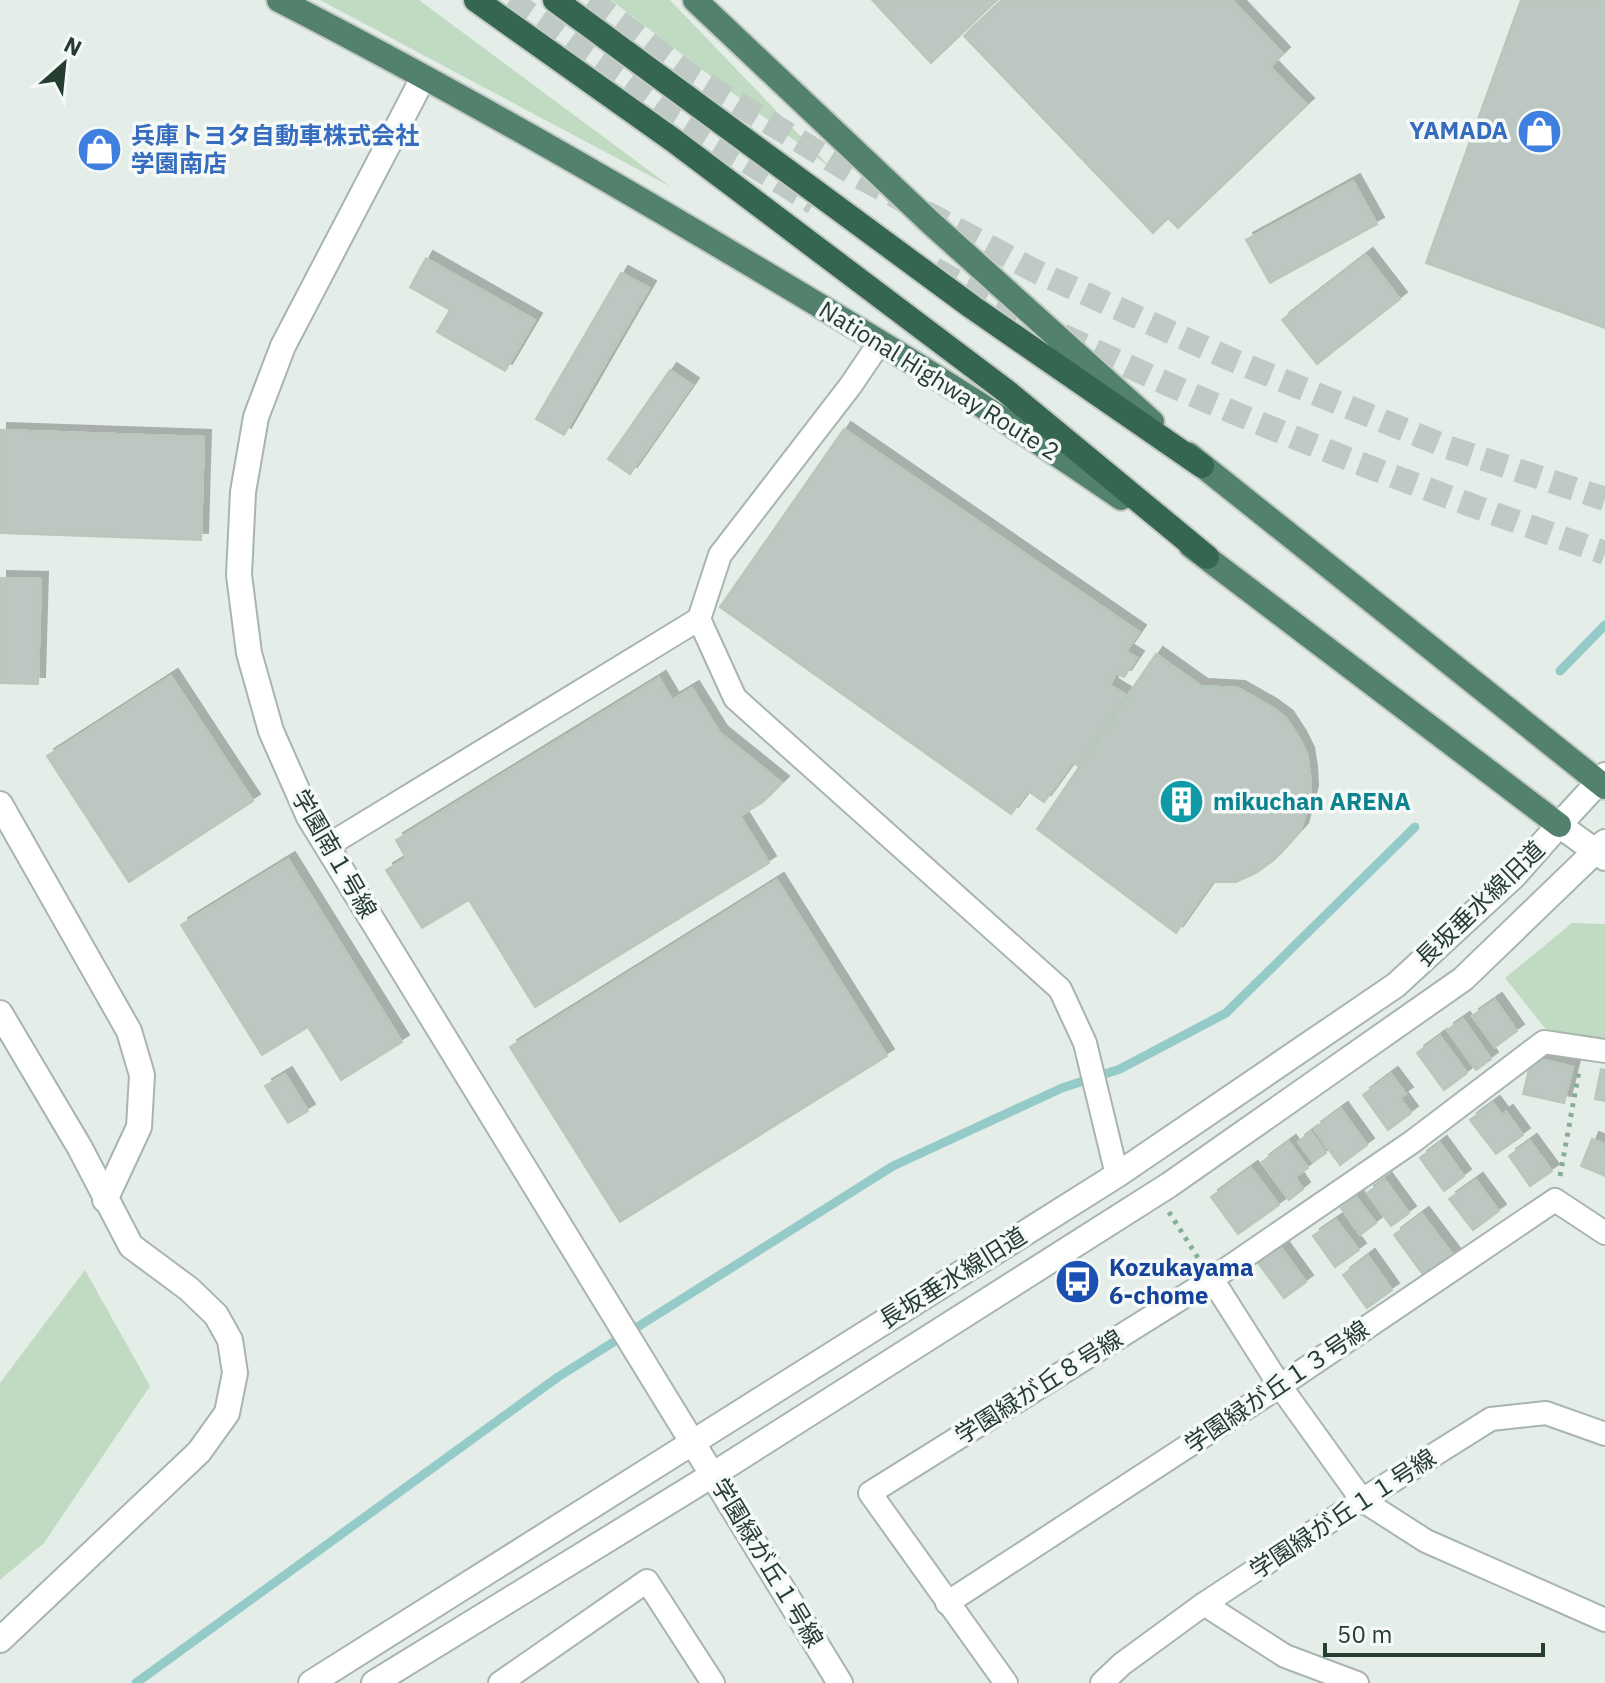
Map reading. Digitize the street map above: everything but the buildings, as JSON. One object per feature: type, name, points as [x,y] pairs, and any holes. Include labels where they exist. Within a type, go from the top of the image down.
[{"type":"highway","name":"National Highway Route 2","points":[[279,0],[577,161],[880,342],[1048,448],[1207,557],[1559,825]]},
{"type":"highway","points":[[476,0],[673,140],[1006,391],[1207,557]]},
{"type":"highway","points":[[555,0],[972,307],[1202,466],[1603,782]]},
{"type":"highway","points":[[695,0],[931,223],[1202,466]]},
{"type":"street","name":"学園南１号線","points":[[423,78],[283,346],[256,417],[243,492],[239,575],[249,653],[271,731],[309,817],[663,1391]]},
{"type":"street","points":[[327,846],[699,619],[720,555],[851,385],[880,342]]},
{"type":"street","points":[[699,619],[735,698],[1060,989],[1085,1043],[1117,1175]]},
{"type":"street","name":"長坂垂水線旧道","points":[[311,1683],[1117,1175],[1396,985],[1514,876],[1603,782]]},
{"type":"street","points":[[0,804],[129,1031],[142,1075],[139,1127],[105,1200]]},
{"type":"street","points":[[1559,825],[1602,850]]},
{"type":"street","name":"長坂垂水線旧道","points":[[374,1683],[714,1474],[1158,1192],[1463,979],[1602,850]]},
{"type":"street","points":[[0,1013],[80,1148],[131,1246],[189,1289],[216,1315],[230,1340],[235,1373],[227,1413],[199,1452],[0,1640]]},
{"type":"street","name":"学園緑が丘８号線","points":[[1006,1683],[870,1493],[1212,1279],[1412,1142],[1544,1042],[1594,1050]]},
{"type":"street","points":[[1555,1200],[1605,1233]]},
{"type":"street","name":"学園緑が丘１３号線","points":[[947,1603],[1280,1386],[1555,1200]]},
{"type":"street","points":[[1212,1279],[1280,1386],[1362,1500],[1426,1541],[1605,1620]]},
{"type":"street","name":"学園緑が丘１号線","points":[[663,1391],[840,1683]]},
{"type":"street","name":"学園緑が丘１１号線","points":[[1102,1683],[1122,1664],[1204,1604],[1491,1419],[1546,1413],[1605,1434]]},
{"type":"street","points":[[508,1681],[647,1581],[713,1683]]},
{"type":"street","points":[[1204,1604],[1285,1656],[1357,1683]]},
{"type":"path","points":[[1555,1200],[1594,1050]]},
{"type":"path","points":[[1169,1210],[1212,1279]]},
{"type":"green space","points":[[320,0],[419,0],[671,187]]},
{"type":"green space","points":[[611,0],[670,0],[832,169]]},
{"type":"green space","points":[[1572,923],[1605,924],[1605,1038],[1548,1032],[1505,978]]},
{"type":"green space","points":[[85,1270],[150,1386],[44,1543],[0,1580],[0,1383]]},
{"type":"waterway","points":[[1560,671],[1605,625]]},
{"type":"waterway","points":[[136,1683],[558,1377],[893,1166],[1062,1088],[1120,1069],[1226,1013],[1415,827]]},
{"type":"tunnel","points":[[510,0],[670,114],[814,203]]},
{"type":"tunnel","points":[[590,0],[690,75],[856,175],[1033,270],[1230,359],[1447,447],[1605,499]]},
{"type":"tunnel","points":[[934,269],[1096,351],[1264,425],[1605,553]]},
{"type":"place","name":"YAMADA","points":[[1539,131]]},
{"type":"place","name":"兵庫トヨタ自動車株式会社 学園南店","points":[[100,150]]},
{"type":"place","name":"mikuchan ARENA","points":[[1182,802]]},
{"type":"place","name":"Kozukayama 6-chome","points":[[1078,1282]]}]
